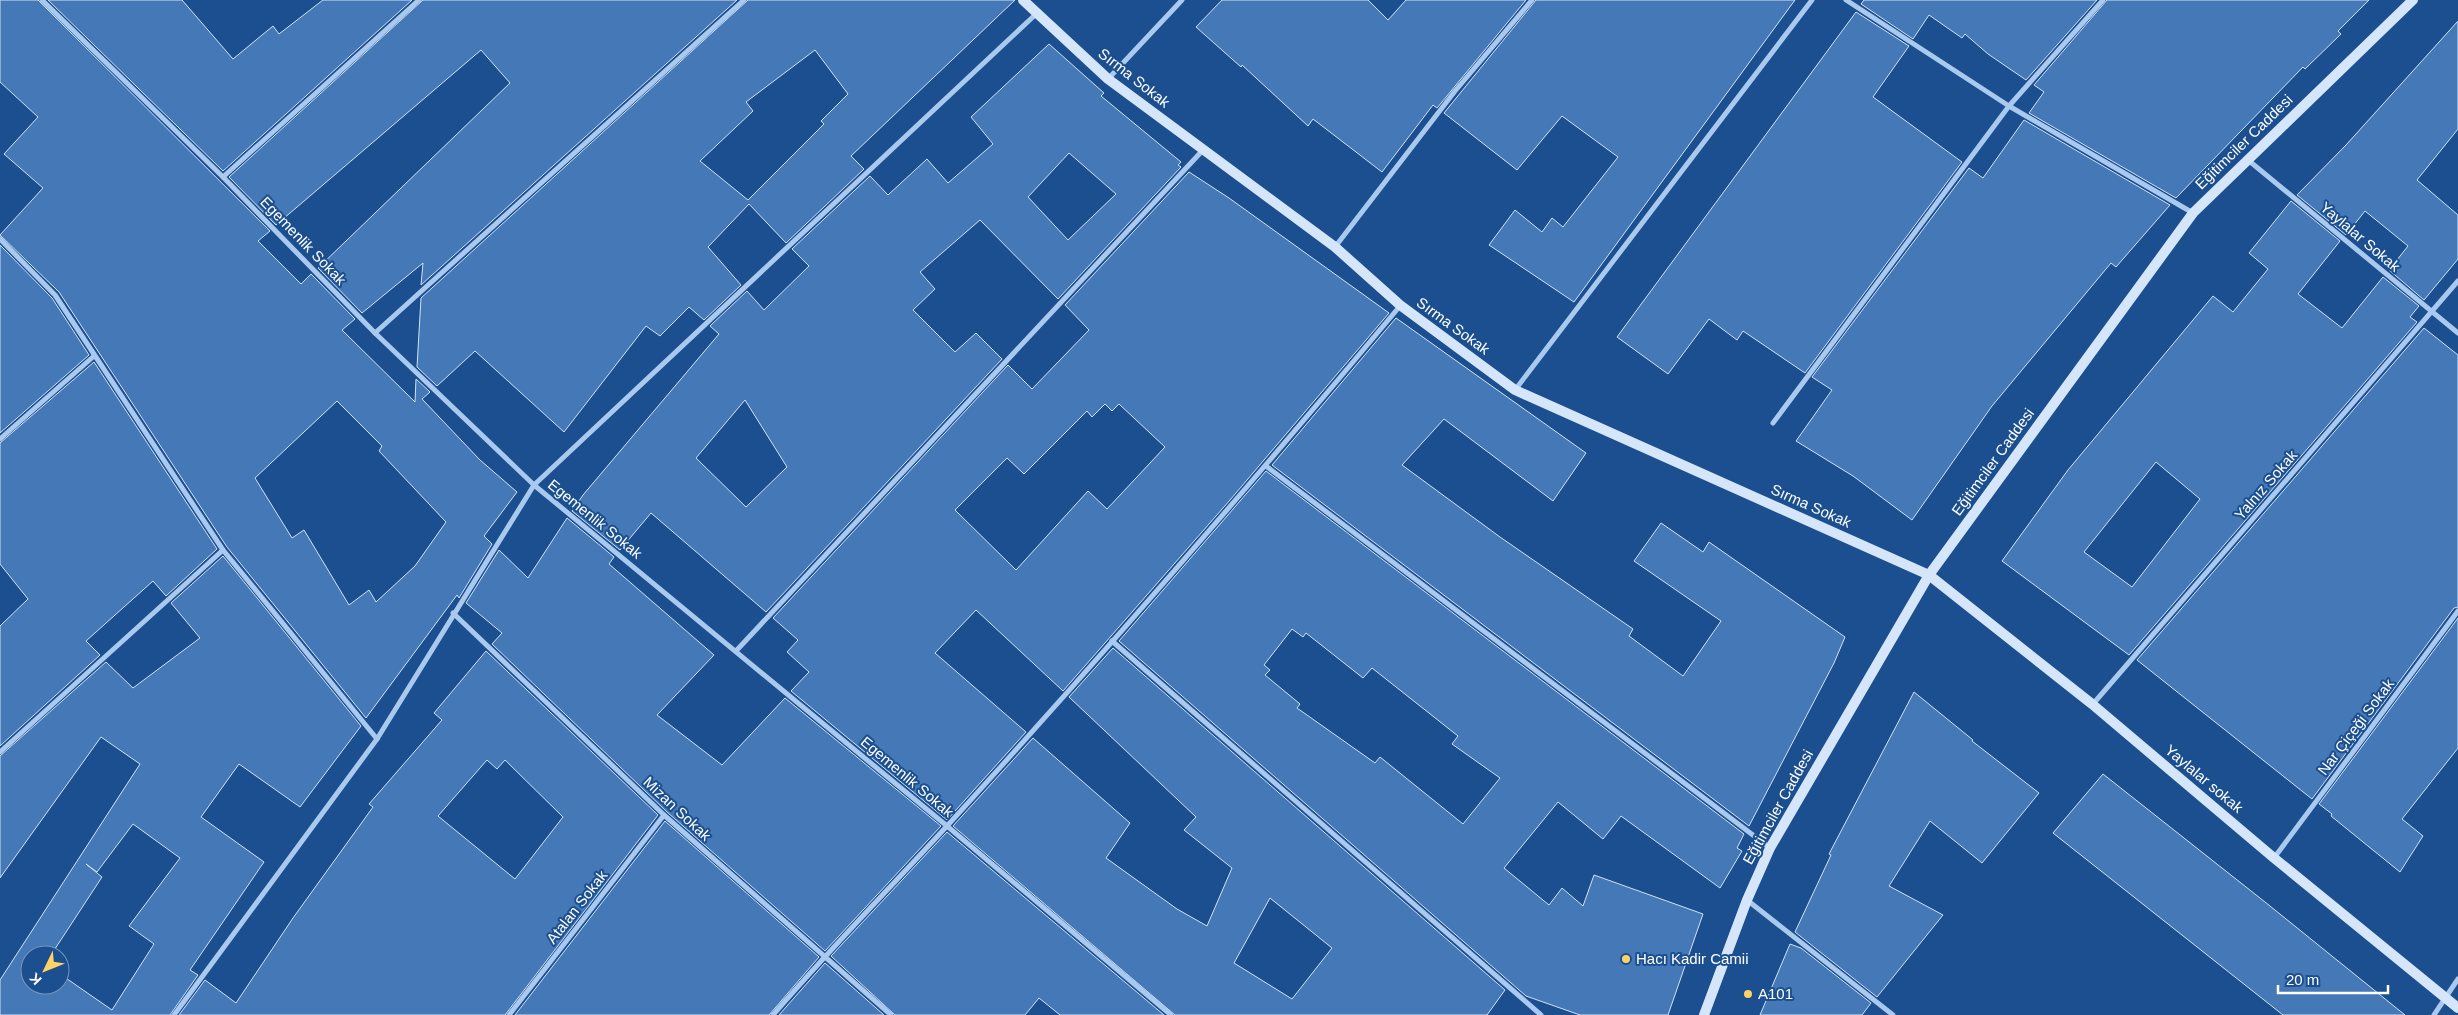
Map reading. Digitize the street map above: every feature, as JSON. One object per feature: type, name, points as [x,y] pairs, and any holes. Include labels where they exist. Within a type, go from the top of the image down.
[{"type":"street","name":"Egemenlik Sokak","points":[[42,0],[223,177],[375,333],[534,485],[947,826],[1170,1015]]},
{"type":"street","points":[[223,177],[419,0]]},
{"type":"street","points":[[375,333],[744,0]]},
{"type":"street","name":"Sırma Sokak","points":[[1023,0],[1108,80],[1335,247],[1400,305],[1515,390],[1929,575]]},
{"type":"street","points":[[1108,80],[1182,0]]},
{"type":"street","points":[[1335,247],[1454,91],[1532,0]]},
{"type":"street","points":[[1515,390],[1812,0]]},
{"type":"street","points":[[1846,0],[2009,106],[2193,213]]},
{"type":"street","points":[[1773,423],[2009,106],[2103,0]]},
{"type":"street","name":"Eğitimciler Caddesi","points":[[1704,1015],[1747,900],[1770,848],[1929,575],[2193,213],[2413,0]]},
{"type":"street","points":[[174,1015],[377,739],[453,612],[534,485],[1036,14]]},
{"type":"street","points":[[736,651],[1203,150]]},
{"type":"street","name":"Yaylalar Sokak","points":[[2247,160],[2458,333]]},
{"type":"street","points":[[0,239],[55,295],[223,550],[377,739]]},
{"type":"street","name":"Yalnız Sokak","points":[[2092,704],[2458,281]]},
{"type":"street","points":[[773,1015],[824,956],[947,826],[1112,641],[1266,466],[1400,305]]},
{"type":"street","points":[[0,439],[94,356]]},
{"type":"street","points":[[1266,466],[1770,848]]},
{"type":"street","points":[[0,752],[223,550]]},
{"type":"street","name":"Yaylalar sokak","points":[[1929,575],[2092,704],[2274,858],[2458,1008]]},
{"type":"street","name":"Nar Çiçeği Sokak","points":[[2274,858],[2458,610]]},
{"type":"street","name":"Mizan Sokak","points":[[453,612],[664,815],[891,1015]]},
{"type":"street","points":[[1112,641],[1541,1015]]},
{"type":"street","name":"Atalan Sokak","points":[[509,1015],[664,815]]},
{"type":"street","points":[[1747,900],[1893,1015]]},
{"type":"street","points":[[2434,1015],[2458,979]]},
{"type":"building","points":[[0,0],[38,0],[270,231],[258,241],[301,284],[311,274],[355,319],[342,330],[415,402],[416,379],[430,392],[422,399],[480,460],[517,492],[484,536],[492,544],[459,598],[457,595],[366,718],[227,547],[59,292],[0,235],[43,188],[4,154],[38,117],[0,82]],"holes":[[[337,401],[382,446],[379,451],[446,522],[415,566],[376,602],[369,590],[349,605],[304,530],[292,538],[255,478]]]},
{"type":"building","points":[[48,0],[182,0],[233,59],[273,26],[279,34],[323,0],[412,0],[223,171]]},
{"type":"building","points":[[423,0],[737,0],[421,285],[423,263],[362,313],[318,268],[510,83],[481,50],[276,225],[229,177]]},
{"type":"building","points":[[748,0],[1015,0],[851,156],[864,169],[786,243],[749,204],[708,247],[741,285],[704,320],[689,307],[660,336],[646,326],[564,432],[475,351],[437,386],[417,367],[421,298]],"holes":[[[815,50],[848,94],[821,121],[824,124],[748,200],[700,161],[753,111],[746,102]]]},
{"type":"building","points":[[1222,0],[1368,0],[1388,20],[1406,0],[1526,0],[1437,108],[1433,105],[1382,172],[1313,119],[1308,126],[1242,65],[1241,67],[1196,27]]},
{"type":"building","points":[[1536,0],[1795,0],[1574,302],[1489,245],[1515,210],[1542,232],[1552,218],[1563,227],[1618,157],[1562,116],[1517,170],[1444,113]]},
{"type":"building","points":[[1864,0],[2097,0],[2026,80],[1988,54],[1965,34],[1962,38],[1929,15],[1913,39],[1861,4]]},
{"type":"building","points":[[2107,0],[2369,0],[2338,31],[2341,34],[2305,69],[2303,67],[2176,198],[2029,113],[2044,92],[2034,85]]},
{"type":"building","points":[[1856,12],[1909,46],[1873,97],[1962,162],[1805,373],[1743,331],[1737,340],[1709,319],[1668,374],[1617,337]]},
{"type":"building","points":[[2458,21],[2458,129],[2417,180],[2458,215],[2458,259],[2424,300],[2389,270],[2408,246],[2365,211],[2346,235],[2297,195],[2346,145]]},
{"type":"building","points":[[1049,44],[1104,93],[1101,96],[1181,162],[1178,165],[1181,167],[1058,299],[980,220],[920,272],[935,289],[913,310],[955,352],[976,333],[1002,359],[766,612],[651,513],[620,550],[572,511],[583,495],[719,334],[710,326],[747,291],[764,310],[809,266],[792,249],[870,176],[888,195],[927,159],[948,183],[993,144],[971,117]],"holes":[[[1069,153],[1116,194],[1068,240],[1028,197]],[[745,400],[787,467],[746,507],[696,458]]]},
{"type":"building","points":[[2024,120],[2170,205],[2116,267],[2111,263],[1992,406],[1912,520],[1853,476],[1796,441],[1832,390],[1812,377],[1969,168],[1983,178]]},
{"type":"building","points":[[1189,172],[1229,198],[1389,313],[1230,500],[1063,691],[976,610],[935,653],[1026,732],[947,820],[791,691],[809,672],[787,652],[798,640],[773,618],[1008,365],[1032,389],[1089,330],[1065,305]],"holes":[[[1105,404],[1112,411],[1119,404],[1165,447],[1107,509],[1088,491],[1016,570],[955,510],[1007,458],[1024,474],[1087,411],[1092,417]]]},
{"type":"building","points":[[2291,201],[2340,241],[2298,294],[2342,328],[2383,277],[2419,306],[2410,317],[2417,322],[2129,655],[2002,561],[2068,470],[2213,296],[2233,312],[2268,269],[2249,253]],"holes":[[[2156,462],[2200,499],[2132,587],[2084,552]]]},
{"type":"building","points":[[0,245],[52,298],[89,355],[0,433]]},
{"type":"building","points":[[1396,318],[1586,453],[1553,501],[1444,419],[1402,465],[1500,537],[1633,629],[1629,636],[1683,676],[1721,621],[1634,561],[1661,523],[1703,552],[1709,542],[1845,637],[1834,663],[1749,826],[1272,465]]},
{"type":"building","points":[[2424,328],[2458,355],[2458,607],[2454,608],[2312,799],[2137,660]]},
{"type":"building","points":[[94,362],[217,549],[166,596],[153,581],[86,641],[100,655],[0,746],[0,626],[28,599],[0,564],[0,443]]},
{"type":"building","points":[[1266,471],[1744,834],[1737,848],[1742,851],[1720,888],[1621,816],[1603,839],[1558,802],[1504,868],[1549,905],[1562,888],[1583,906],[1594,875],[1703,914],[1668,1015],[1580,1015],[1526,996],[1119,641]],"holes":[[[1292,629],[1303,637],[1306,633],[1363,678],[1372,668],[1458,736],[1452,744],[1500,778],[1463,824],[1380,757],[1375,763],[1297,708],[1300,704],[1265,675],[1270,670],[1264,665]]]},
{"type":"building","points":[[567,518],[614,557],[609,564],[714,655],[657,715],[722,765],[785,698],[941,826],[825,951],[667,812],[492,644],[502,633],[466,603],[499,550],[528,578]]},
{"type":"building","points":[[223,556],[361,726],[300,807],[239,764],[201,817],[264,862],[190,970],[198,975],[170,1015],[0,1015],[0,980],[20,949],[20,995],[70,995],[70,981],[112,1010],[154,944],[129,926],[180,858],[133,824],[97,872],[86,864],[102,877],[58,945],[23,945],[140,764],[101,737],[0,878],[0,756],[106,662],[133,688],[200,638],[171,603]]},
{"type":"building","points":[[2458,618],[2458,748],[2402,819],[2423,836],[2400,872],[2319,804]]},
{"type":"building","points":[[1113,648],[1505,990],[1487,1015],[1175,1015],[953,826],[1033,738],[1130,823],[1106,858],[1177,909],[1207,926],[1232,868],[1184,830],[1196,817],[1069,697]],"holes":[[[1270,898],[1332,948],[1292,999],[1234,963]]]},
{"type":"building","points":[[486,651],[658,815],[505,1015],[179,1015],[205,980],[236,1003],[293,918],[373,807],[369,804],[442,720],[434,713]],"holes":[[[487,760],[497,769],[505,760],[563,817],[515,879],[438,816]]]},
{"type":"building","points":[[1914,692],[1972,741],[2039,793],[1982,863],[1930,821],[1889,886],[1943,915],[1877,997],[1795,932],[1831,855],[1829,854]]},
{"type":"building","points":[[2103,774],[2405,1015],[2283,1015],[2053,833]]},
{"type":"building","points":[[665,821],[819,957],[769,1015],[515,1015]]},
{"type":"building","points":[[947,832],[1164,1015],[1060,1015],[1039,998],[1025,1015],[895,1015],[831,956]]},
{"type":"building","points":[[1790,944],[1801,948],[1871,1003],[1862,1015],[1760,1015]]},
{"type":"building","points":[[825,963],[884,1015],[779,1015]]},
{"type":"place","name":"Hacı Kadir Camii","points":[[1626,959]]},
{"type":"place","name":"A101","points":[[1748,994]]}]
